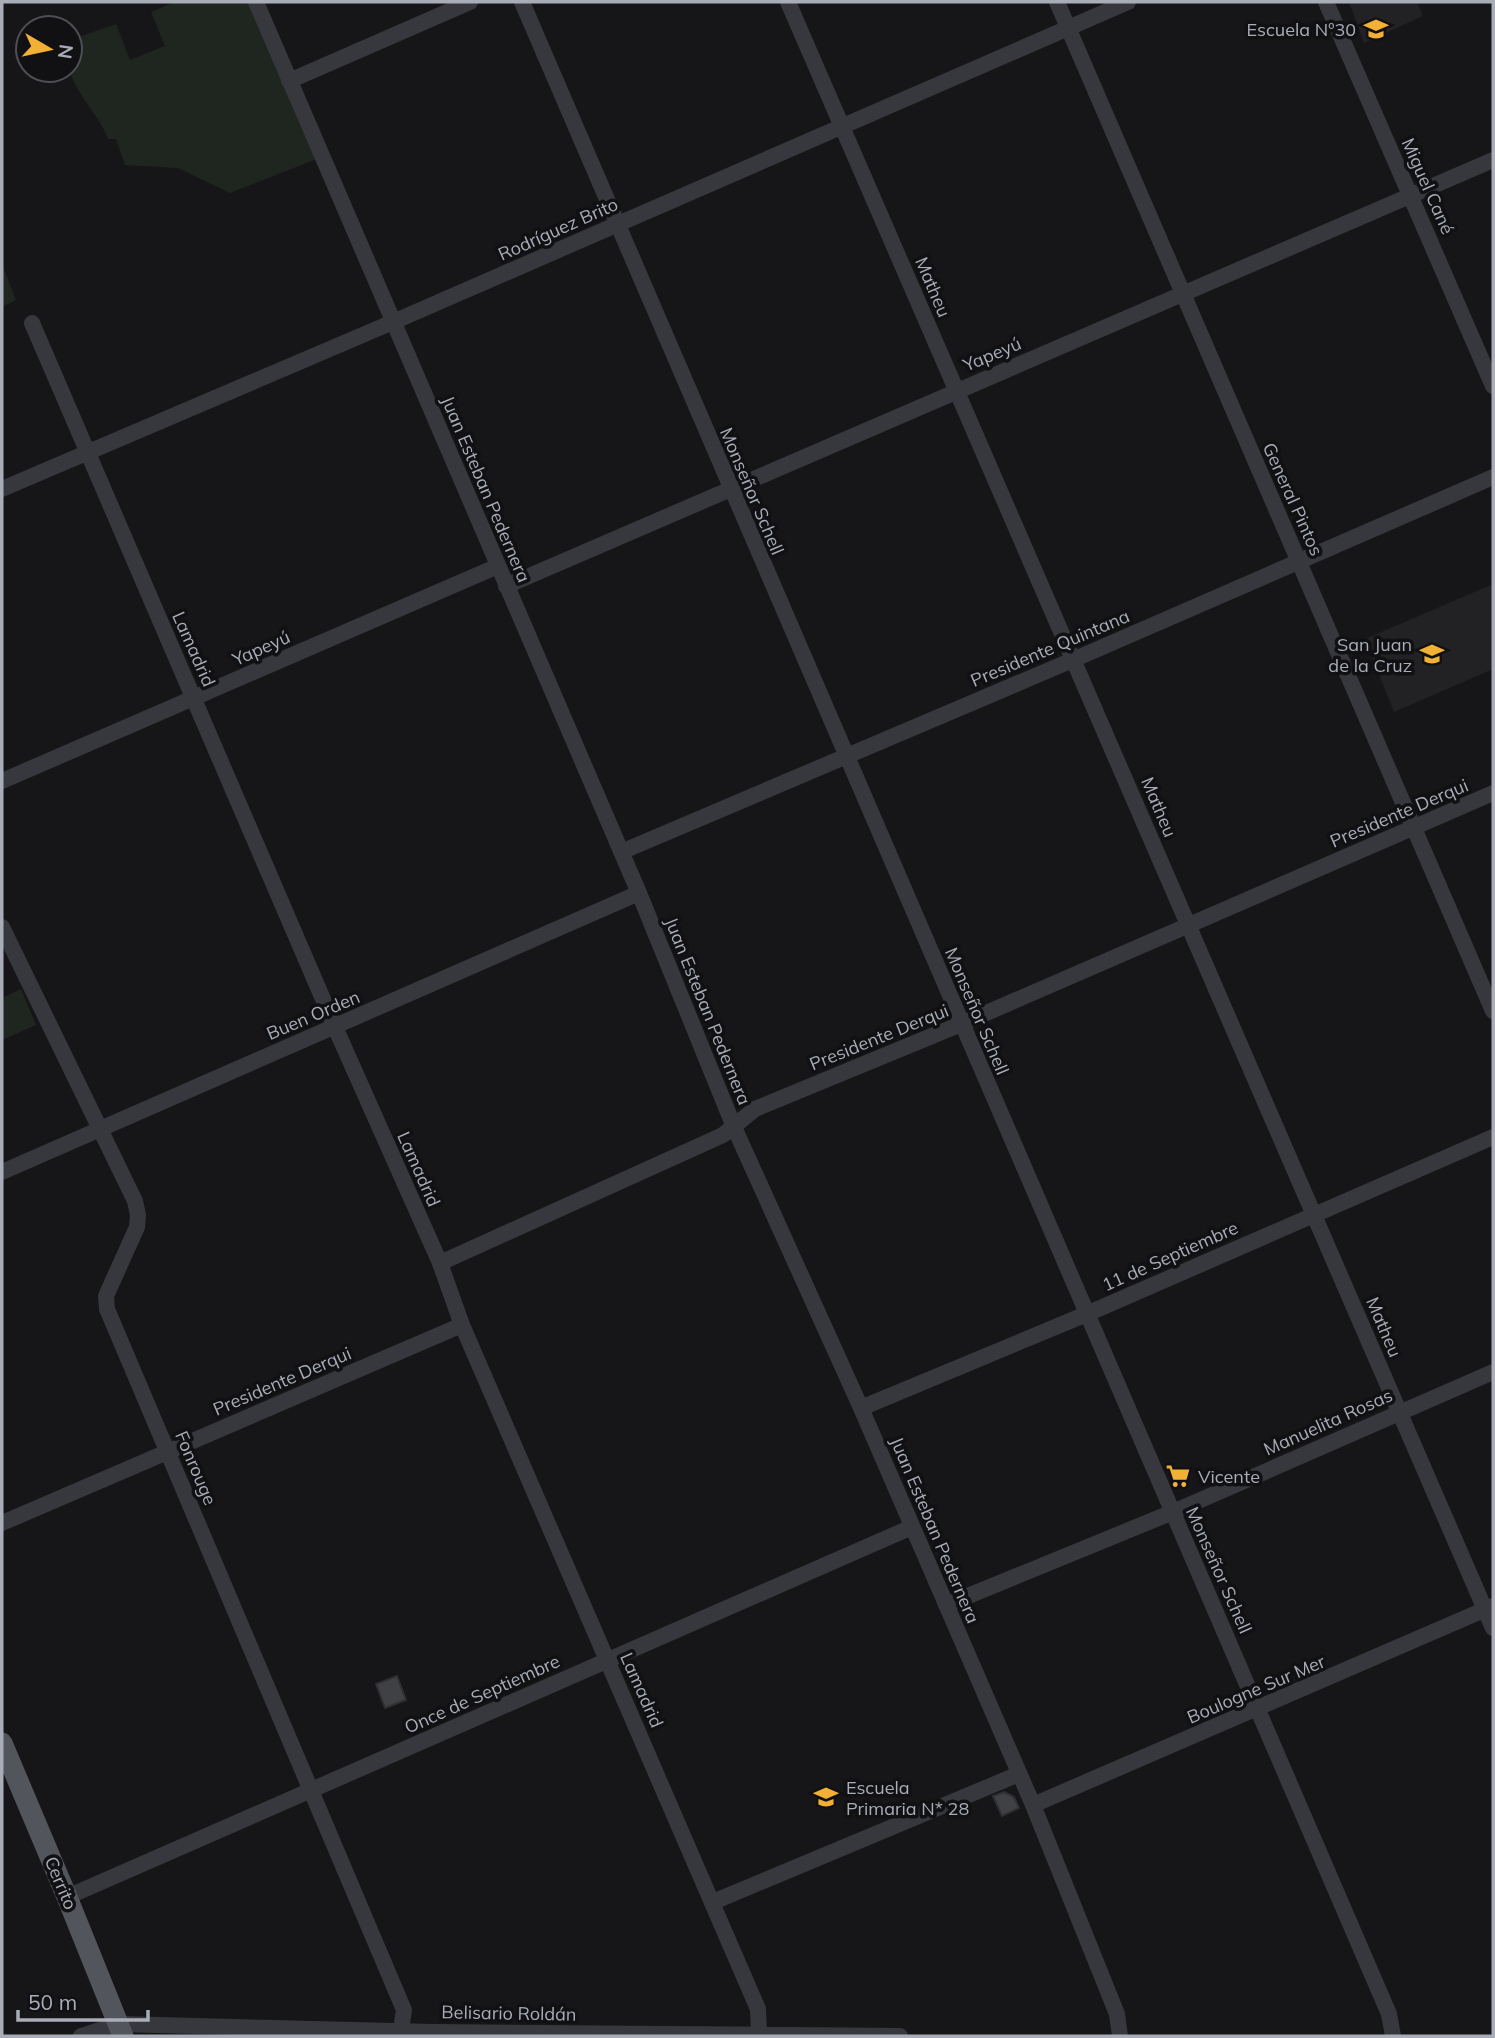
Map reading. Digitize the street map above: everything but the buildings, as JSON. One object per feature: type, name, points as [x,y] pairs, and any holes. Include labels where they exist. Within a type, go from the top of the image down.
[{"type":"main road","name":"Cerrito","points":[[3,1749],[67,1897],[120,2030]]},
{"type":"street","name":"Juan Esteban Pedernera","points":[[256,2],[639,893],[734,1127],[861,1408],[1033,1805],[1117,2014],[1120,2036]]},
{"type":"street","points":[[289,81],[470,2]]},
{"type":"street","name":"Monseñor Schell","points":[[522,2],[1259,1709],[1389,2014],[1393,2036]]},
{"type":"street","name":"Matheu","points":[[788,2],[1314,1215],[1489,1608],[1493,1628]]},
{"type":"street","name":"General Pintos","points":[[1057,2],[1493,1011]]},
{"type":"street","name":"Rodríguez Brito","points":[[2,489],[1128,2]]},
{"type":"street","name":"Miguel Cané","points":[[1326,2],[1493,386]]},
{"type":"street","name":"Yapeyú","points":[[506,586],[1493,160]]},
{"type":"street","name":"Lamadrid","points":[[32,323],[335,1027],[440,1263],[462,1325],[713,1902],[758,2009],[759,2034]]},
{"type":"street","name":"Presidente Quintana","points":[[621,852],[1493,477]]},
{"type":"street","name":"Yapeyú","points":[[2,781],[498,566]]},
{"type":"street","name":"Presidente Derqui","points":[[440,1263],[723,1135],[755,1109],[961,1024],[1493,793]]},
{"type":"street","name":"Buen Orden","points":[[2,1172],[639,893]]},
{"type":"street","name":"Fonrouge","points":[[2,927],[135,1201],[137,1227],[106,1296],[107,1309],[404,2010],[401,2030]]},
{"type":"street","name":"11 de Septiembre","points":[[861,1408],[1089,1313],[1493,1137]]},
{"type":"street","name":"Presidente Derqui","points":[[2,1523],[462,1325]]},
{"type":"street","name":"Manuelita Rosas","points":[[946,1605],[1173,1512],[1493,1372]]},
{"type":"street","name":"Once de Septiembre","points":[[67,1897],[912,1527]]},
{"type":"street","name":"Boulogne Sur Mer","points":[[1033,1805],[1489,1608]]},
{"type":"street","points":[[713,1902],[1019,1774]]},
{"type":"street","name":"Belisario Roldán","points":[[81,2036],[120,2030],[401,2030],[434,2034],[900,2036]]},
{"type":"shaded area","points":[[174,2],[256,2],[322,157],[230,193],[178,168],[125,165],[116,139],[108,139],[76,84],[84,84],[84,35],[116,24],[130,60],[165,46],[151,12]]},
{"type":"shaded area","name":"Escuela Nº30","points":[[1349,2],[1417,2],[1423,16],[1364,43]]},
{"type":"shaded area","points":[[2,264],[16,300],[2,307]]},
{"type":"shaded area","name":"San Juan de la Cruz","points":[[1493,584],[1493,669],[1394,712],[1365,639]]},
{"type":"shaded area","points":[[21,989],[36,1025],[2,1040],[2,998]]},
{"type":"place","name":"Escuela Nº30","points":[[1376,29]]},
{"type":"place","name":"San Juan de la Cruz","points":[[1432,654]]},
{"type":"place","name":"Vicente","points":[[1178,1476]]},
{"type":"place","name":"Escuela Primaria N* 28","points":[[826,1797]]}]
